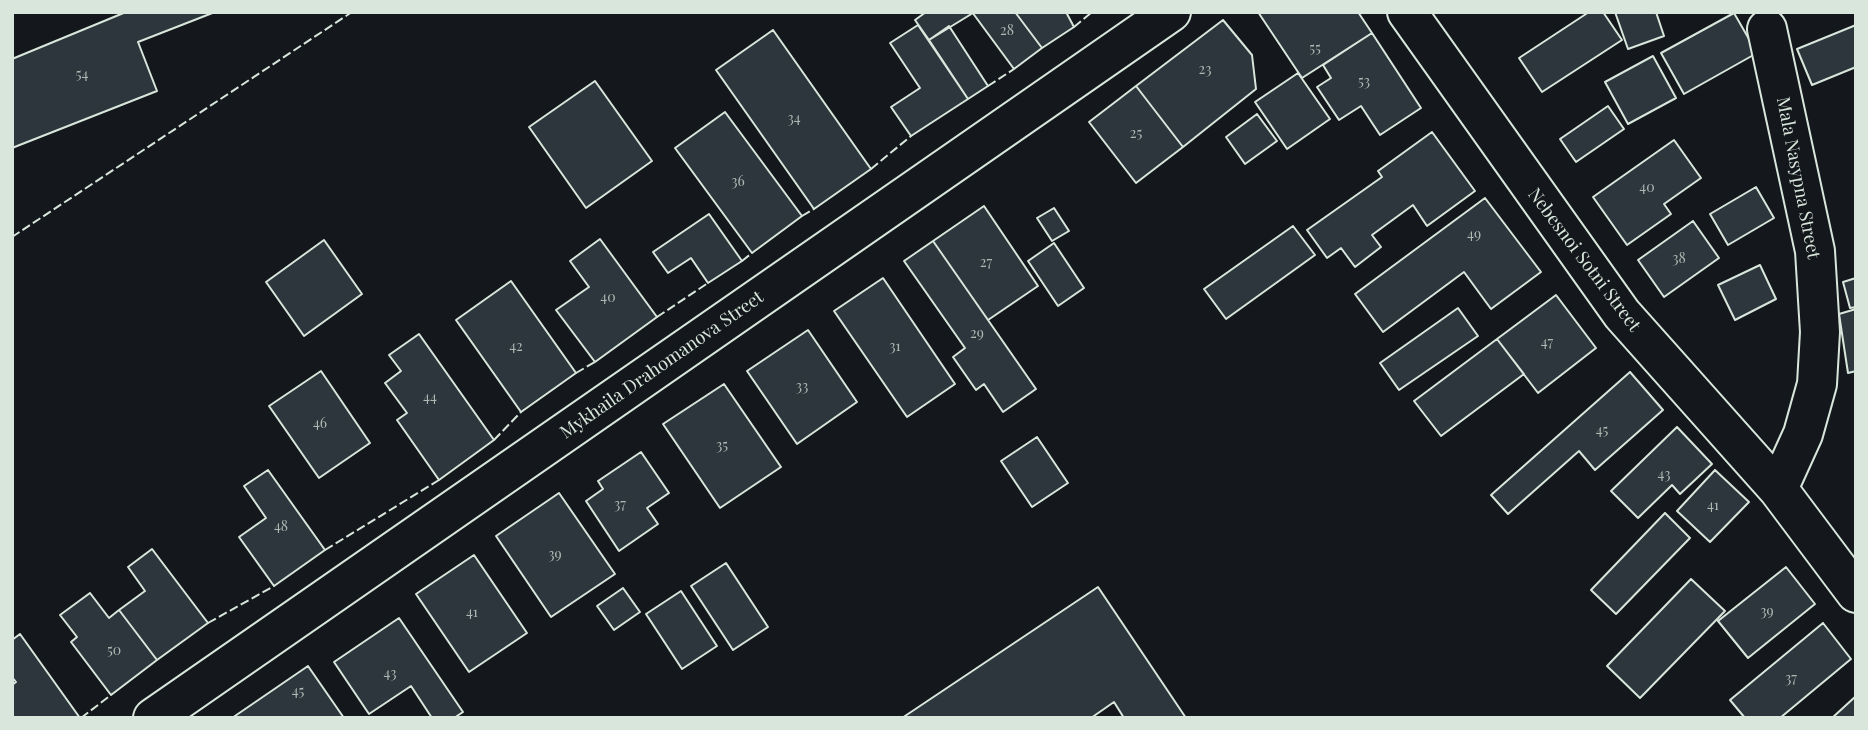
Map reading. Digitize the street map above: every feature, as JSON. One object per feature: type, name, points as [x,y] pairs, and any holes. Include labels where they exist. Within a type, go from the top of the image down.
[{"type":"street","name":"Mykhaila Drahomanova Street","points":[[167,714],[1171,12]]},
{"type":"street","name":"Nebesnoi Sotni Street","points":[[1407,12],[1622,314],[1778,489],[1856,593]]},
{"type":"street","name":"Mala Nasypna Street","points":[[1767,29],[1815,251],[1820,332],[1817,384],[1803,434],[1778,489]]},
{"type":"building","points":[[126,12],[215,12],[138,42],[157,91],[12,148],[12,59]]},
{"type":"building","points":[[926,12],[973,13],[929,40],[915,20]]},
{"type":"building","points":[[972,12],[1015,12],[1042,48],[1014,69]]},
{"type":"building","points":[[1015,12],[1066,12],[1074,27],[1042,48]]},
{"type":"building","points":[[1258,12],[1358,12],[1372,33],[1302,78]]},
{"type":"building","points":[[1589,12],[1603,12],[1622,40],[1542,92],[1519,58]]},
{"type":"building","points":[[1615,12],[1656,12],[1664,36],[1628,49]]},
{"type":"building","points":[[1734,13],[1757,53],[1684,94],[1661,53]]},
{"type":"building","points":[[1223,20],[1252,55],[1256,89],[1183,147],[1136,86]]},
{"type":"building","points":[[918,25],[968,99],[911,136],[891,107],[920,88],[890,43]]},
{"type":"building","points":[[1856,25],[1856,67],[1812,85],[1797,49]]},
{"type":"building","points":[[949,26],[988,86],[968,99],[929,40]]},
{"type":"building","points":[[773,30],[871,169],[814,209],[716,70]]},
{"type":"building","points":[[1372,33],[1421,108],[1380,135],[1361,106],[1339,120],[1317,87],[1331,78],[1323,65]]},
{"type":"building","points":[[1653,56],[1676,98],[1628,124],[1605,82]]},
{"type":"building","points":[[1298,73],[1330,119],[1287,149],[1255,102]]},
{"type":"building","points":[[595,81],[652,161],[586,208],[529,127]]},
{"type":"building","points":[[1136,86],[1183,147],[1136,183],[1089,122]]},
{"type":"building","points":[[1608,106],[1624,129],[1576,162],[1560,139]]},
{"type":"building","points":[[725,112],[802,216],[752,253],[675,148]]},
{"type":"building","points":[[1257,114],[1277,141],[1245,164],[1226,137]]},
{"type":"building","points":[[1432,132],[1475,191],[1427,226],[1413,205],[1372,235],[1381,247],[1355,267],[1341,248],[1327,258],[1307,230],[1382,177],[1378,171]]},
{"type":"building","points":[[1674,140],[1701,178],[1664,204],[1671,214],[1627,245],[1593,197]]},
{"type":"building","points":[[1756,187],[1774,218],[1728,245],[1710,214]]},
{"type":"building","points":[[1485,198],[1541,272],[1491,309],[1464,272],[1383,332],[1355,294]]},
{"type":"building","points":[[984,206],[1038,286],[988,320],[933,241]]},
{"type":"building","points":[[1054,208],[1069,231],[1052,241],[1037,218]]},
{"type":"building","points":[[709,214],[742,261],[708,283],[691,258],[668,273],[653,252]]},
{"type":"building","points":[[1693,221],[1719,258],[1664,297],[1638,260]]},
{"type":"building","points":[[1293,226],[1315,255],[1226,319],[1204,289]]},
{"type":"building","points":[[600,239],[657,317],[595,362],[556,310],[589,287],[570,261]]},
{"type":"building","points":[[324,240],[362,294],[304,336],[266,282]]},
{"type":"building","points":[[933,241],[1036,389],[1003,412],[984,384],[976,390],[953,357],[965,348],[904,261]]},
{"type":"building","points":[[1054,243],[1084,288],[1058,306],[1028,261]]},
{"type":"building","points":[[1760,265],[1776,299],[1735,320],[1718,285]]},
{"type":"building","points":[[883,278],[955,384],[907,417],[834,311]]},
{"type":"building","points":[[1856,278],[1856,307],[1850,308],[1843,282]]},
{"type":"building","points":[[511,281],[576,373],[521,412],[456,320]]},
{"type":"building","points":[[1556,295],[1596,348],[1538,393],[1497,339]]},
{"type":"building","points":[[1458,308],[1478,336],[1399,390],[1380,363]]},
{"type":"building","points":[[1856,309],[1856,371],[1848,373],[1839,314]]},
{"type":"building","points":[[808,330],[857,402],[797,444],[747,371]]},
{"type":"building","points":[[419,334],[494,440],[439,480],[397,420],[407,413],[385,383],[401,371],[389,355]]},
{"type":"building","points":[[1497,339],[1524,374],[1441,436],[1414,401]]},
{"type":"building","points":[[321,371],[370,443],[319,478],[269,406]]},
{"type":"building","points":[[1630,372],[1663,410],[1595,470],[1579,451],[1508,514],[1491,495]]},
{"type":"building","points":[[724,384],[781,467],[720,508],[663,424]]},
{"type":"building","points":[[1677,427],[1712,464],[1680,494],[1672,485],[1638,518],[1611,491]]},
{"type":"building","points":[[1037,437],[1068,483],[1032,507],[1001,461]]},
{"type":"building","points":[[641,452],[669,493],[647,508],[658,524],[619,551],[586,501],[603,489],[598,481]]},
{"type":"building","points":[[268,470],[325,550],[274,586],[239,537],[266,518],[244,486]]},
{"type":"building","points":[[1715,470],[1749,502],[1710,542],[1677,511]]},
{"type":"building","points":[[559,493],[615,574],[551,617],[496,536]]},
{"type":"building","points":[[1665,513],[1690,538],[1616,614],[1591,590]]},
{"type":"building","points":[[152,549],[208,623],[157,660],[119,610],[145,591],[128,567]]},
{"type":"building","points":[[474,555],[527,633],[469,672],[416,594]]},
{"type":"building","points":[[726,563],[768,627],[733,650],[691,586]]},
{"type":"building","points":[[1786,567],[1815,604],[1748,658],[1718,621]]},
{"type":"building","points":[[1691,579],[1725,611],[1640,698],[1607,666]]},
{"type":"building","points":[[1098,587],[1186,718],[1124,718],[1114,702],[1091,718],[902,718]]},
{"type":"building","points":[[623,588],[640,612],[614,630],[597,606]]},
{"type":"building","points":[[681,591],[717,646],[682,669],[646,614]]},
{"type":"building","points":[[90,593],[109,618],[119,610],[157,660],[111,695],[71,642],[77,637],[60,615]]},
{"type":"building","points":[[399,618],[463,712],[454,718],[432,718],[411,686],[369,714],[334,662]]},
{"type":"building","points":[[1823,623],[1851,659],[1780,718],[1745,718],[1730,700]]},
{"type":"building","points":[[20,634],[80,718],[12,718],[12,685],[16,682],[12,677],[12,640]]},
{"type":"building","points":[[308,666],[344,718],[232,718]]},
{"type":"building","points":[[1856,696],[1856,718],[1832,718]]},
{"type":"fence","points":[[12,237],[352,12]]},
{"type":"fence","points":[[1074,27],[1092,12]]},
{"type":"fence","points":[[988,86],[1014,69]]},
{"type":"fence","points":[[871,169],[911,136]]},
{"type":"fence","points":[[802,216],[814,209]]},
{"type":"fence","points":[[742,261],[752,253]]},
{"type":"fence","points":[[657,317],[708,283]]},
{"type":"fence","points":[[576,373],[595,362]]},
{"type":"fence","points":[[494,440],[521,412]]},
{"type":"fence","points":[[325,550],[439,480]]},
{"type":"fence","points":[[208,623],[274,586]]},
{"type":"fence","points":[[81,718],[111,695]]}]
